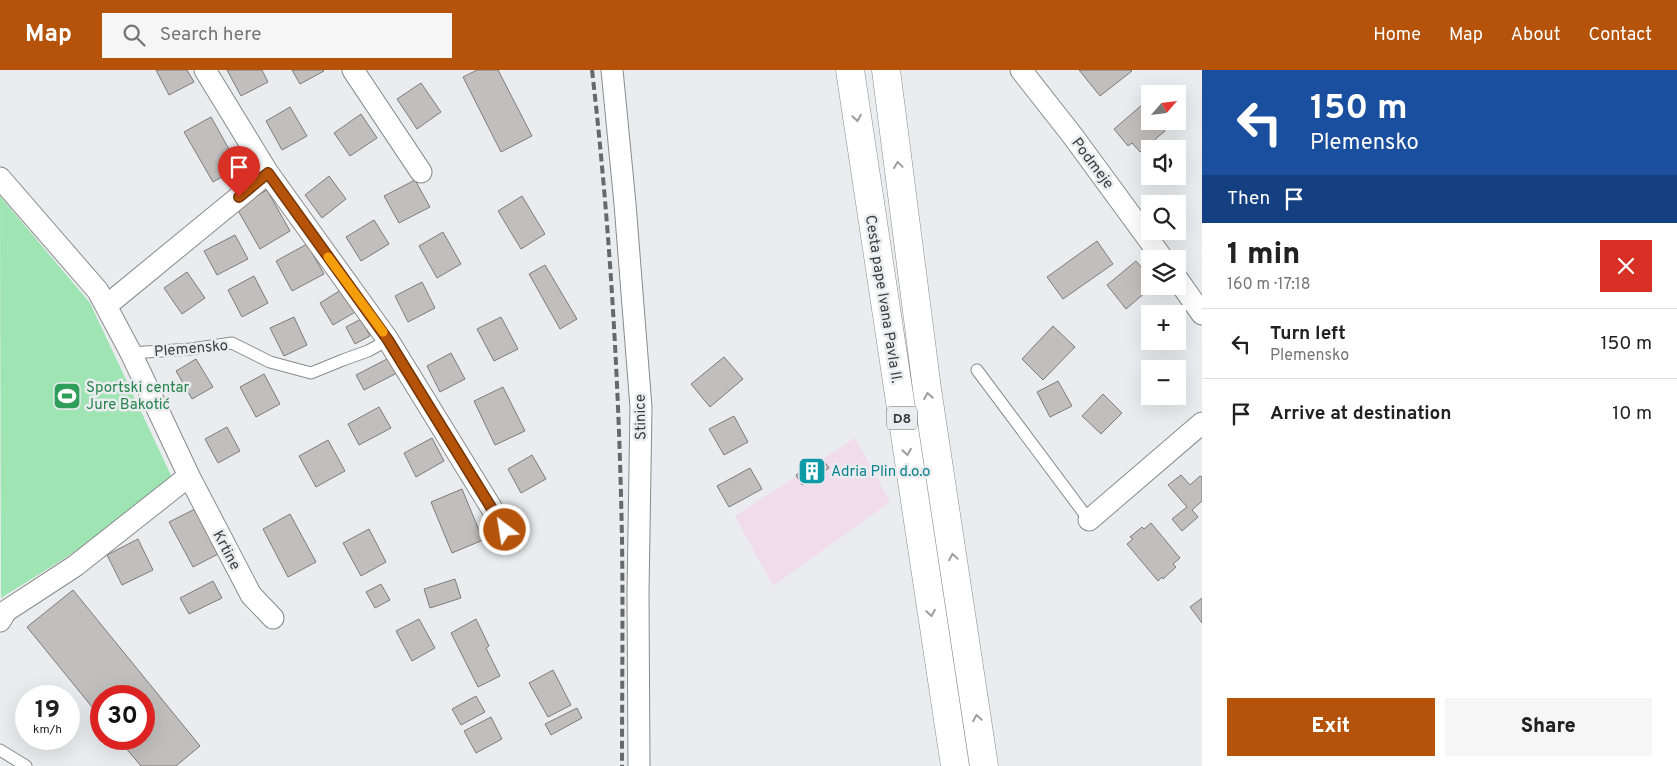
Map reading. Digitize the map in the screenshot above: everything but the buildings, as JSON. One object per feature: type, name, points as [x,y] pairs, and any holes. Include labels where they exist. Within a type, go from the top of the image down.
[{"type":"main road","name":"Cesta pape Ivana Pavla II.","points":[[850,70],[954,766]]},
{"type":"main road","name":"Cesta pape Ivana Pavla II.","points":[[886,70],[927,389],[984,766]]},
{"type":"street","points":[[205,70],[268,173],[388,340],[505,530]]},
{"type":"street","points":[[353,70],[421,172]]},
{"type":"street","name":"Stinice","points":[[612,70],[641,407],[638,593],[639,766]]},
{"type":"street","name":"Podmeje","points":[[1021,70],[1072,135],[1156,250]]},
{"type":"street","points":[[106,306],[268,173]]},
{"type":"street","name":"Krtine","points":[[0,178],[98,291],[131,353],[188,476],[251,595],[274,618]]},
{"type":"street","points":[[1186,291],[1202,314]]},
{"type":"street","points":[[1089,520],[1202,423]]},
{"type":"street","points":[[0,621],[6,611],[75,566],[188,476]]},
{"type":"lane","name":"Plemensko","points":[[131,353],[191,349],[232,343],[270,362],[311,373],[368,352],[388,340]]},
{"type":"lane","points":[[977,370],[1089,520]]},
{"type":"lane","points":[[0,750],[26,766]]},
{"type":"shaded area","points":[[855,438],[890,502],[773,586],[735,516]]},
{"type":"green space","name":"Sportski centar Jure Bakotić","points":[[0,196],[90,303],[177,488],[1,598]]},
{"type":"railway","points":[[592,70],[609,246],[619,421],[622,567],[622,766]]},
{"type":"slow traffic","points":[[328,257],[383,332]]},
{"type":"place","name":"Sportski centar Jure Bakotić","points":[[67,396]]},
{"type":"place","name":"Adria Plin d.o.o","points":[[812,471]]},
{"type":"route","points":[[239,197],[268,173],[388,340],[505,530]]}]
